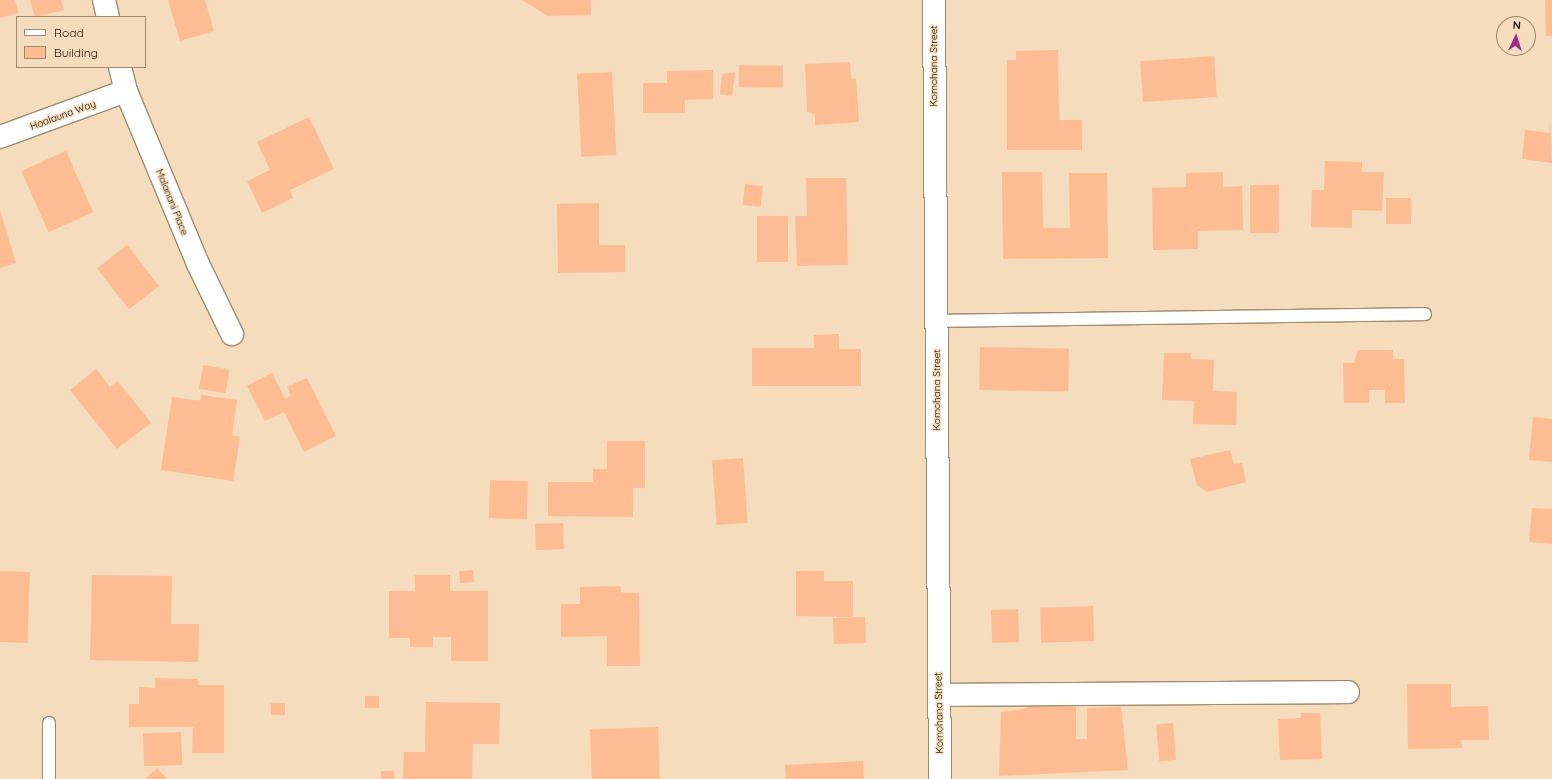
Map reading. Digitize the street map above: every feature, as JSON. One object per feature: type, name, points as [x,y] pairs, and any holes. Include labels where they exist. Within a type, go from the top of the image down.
[{"type":"street","points":[[104,0],[108,16]]},
{"type":"street","name":"Komohana Street","points":[[934,0],[940,779]]},
{"type":"street","name":"Malanani Place","points":[[120,68],[126,92],[198,264],[232,334]]},
{"type":"street","name":"Hoalauna Way","points":[[0,137],[126,92]]},
{"type":"street","points":[[939,695],[1348,692]]},
{"type":"lane","points":[[936,321],[1425,314]]},
{"type":"lane","points":[[49,723],[49,779]]},
{"type":"building","points":[[0,0],[15,0],[19,13],[0,18]]},
{"type":"building","points":[[30,0],[61,0],[64,10],[35,16]]},
{"type":"building","points":[[168,0],[205,0],[214,31],[180,41]]},
{"type":"building","points":[[522,0],[591,0],[591,15],[548,16]]},
{"type":"building","points":[[1545,0],[1552,0],[1552,36],[1546,36]]},
{"type":"building","points":[[1058,50],[1059,120],[1082,120],[1082,150],[1007,150],[1007,60],[1016,60],[1016,51]]},
{"type":"building","points":[[1214,56],[1217,97],[1143,102],[1140,61]]},
{"type":"building","points":[[850,62],[851,79],[856,78],[859,122],[815,125],[815,114],[807,112],[805,64]]},
{"type":"building","points":[[739,65],[783,66],[783,88],[739,87]]},
{"type":"building","points":[[713,70],[713,99],[685,100],[685,113],[643,113],[643,83],[667,83],[667,71]]},
{"type":"building","points":[[612,72],[616,155],[581,157],[577,74]]},
{"type":"building","points":[[735,72],[732,96],[720,94],[722,74]]},
{"type":"building","points":[[309,117],[334,169],[290,190],[293,198],[262,213],[247,181],[270,170],[257,142]]},
{"type":"building","points":[[1550,124],[1552,163],[1522,159],[1525,130],[1549,133]]},
{"type":"building","points":[[66,151],[93,212],[48,232],[21,171]]},
{"type":"building","points":[[1325,161],[1362,162],[1362,172],[1384,172],[1382,211],[1352,210],[1352,228],[1311,227],[1312,190],[1324,190]]},
{"type":"building","points":[[1002,172],[1042,172],[1043,228],[1070,228],[1069,173],[1107,173],[1108,258],[1003,259]]},
{"type":"building","points":[[1223,172],[1223,187],[1242,186],[1243,230],[1198,231],[1198,249],[1153,250],[1152,188],[1186,187],[1186,173]]},
{"type":"building","points":[[806,178],[846,178],[848,265],[797,266],[795,216],[807,216]]},
{"type":"building","points":[[745,184],[763,186],[761,207],[743,205]]},
{"type":"building","points":[[1250,185],[1279,185],[1279,233],[1250,233]]},
{"type":"building","points":[[1386,198],[1411,198],[1411,224],[1386,224]]},
{"type":"building","points":[[599,203],[599,245],[625,245],[625,272],[558,273],[557,204]]},
{"type":"building","points":[[0,210],[16,263],[0,268]]},
{"type":"building","points":[[757,216],[788,216],[788,262],[757,262]]},
{"type":"building","points":[[127,245],[159,286],[129,309],[97,268]]},
{"type":"building","points":[[839,334],[839,349],[861,349],[861,386],[752,386],[752,348],[814,348],[814,335]]},
{"type":"building","points":[[980,347],[1069,349],[1068,392],[979,390]]},
{"type":"building","points":[[1358,350],[1393,350],[1393,359],[1404,359],[1405,403],[1385,403],[1385,390],[1369,390],[1369,403],[1344,403],[1343,363],[1354,363]]},
{"type":"building","points":[[1164,353],[1191,353],[1191,359],[1214,360],[1213,391],[1237,392],[1236,425],[1193,424],[1194,401],[1162,400]]},
{"type":"building","points":[[203,365],[230,370],[225,393],[199,389]]},
{"type":"building","points":[[96,369],[110,387],[118,381],[151,423],[117,449],[70,390]]},
{"type":"building","points":[[272,373],[285,399],[291,395],[287,387],[307,378],[336,436],[304,452],[284,412],[265,421],[247,386]]},
{"type":"building","points":[[201,395],[237,400],[232,435],[240,437],[233,481],[161,470],[172,397],[200,401]]},
{"type":"building","points":[[1533,417],[1552,419],[1552,462],[1529,460]]},
{"type":"building","points":[[607,441],[645,441],[645,488],[633,488],[633,517],[548,516],[548,482],[593,482],[593,469],[607,469]]},
{"type":"building","points":[[1230,450],[1234,464],[1242,463],[1246,482],[1207,492],[1197,485],[1190,459]]},
{"type":"building","points":[[743,458],[748,523],[717,525],[712,460]]},
{"type":"building","points":[[490,480],[528,481],[527,519],[489,518]]},
{"type":"building","points":[[1532,508],[1552,509],[1552,544],[1529,542]]},
{"type":"building","points":[[563,523],[564,549],[536,550],[535,524]]},
{"type":"building","points":[[473,570],[474,582],[460,583],[459,571]]},
{"type":"building","points":[[0,571],[30,572],[28,643],[0,642]]},
{"type":"building","points":[[796,571],[824,571],[824,581],[853,581],[853,617],[796,616]]},
{"type":"building","points":[[92,575],[172,576],[171,624],[199,624],[198,662],[90,660]]},
{"type":"building","points":[[415,575],[450,575],[450,591],[488,591],[488,661],[451,661],[451,637],[433,637],[433,647],[410,647],[410,638],[389,638],[389,591],[415,591]]},
{"type":"building","points":[[621,586],[621,593],[639,593],[640,666],[607,666],[607,636],[561,637],[561,604],[580,604],[580,587]]},
{"type":"building","points":[[1093,606],[1094,641],[1041,643],[1040,608]]},
{"type":"building","points":[[1018,609],[1019,642],[992,643],[991,610]]},
{"type":"building","points":[[865,617],[866,643],[834,644],[833,618]]},
{"type":"building","points":[[155,678],[198,679],[198,685],[224,685],[224,753],[192,753],[193,727],[129,727],[129,704],[139,704],[139,687],[155,688]]},
{"type":"building","points":[[1407,684],[1451,684],[1451,707],[1488,706],[1489,740],[1461,740],[1462,748],[1408,749]]},
{"type":"building","points":[[365,696],[379,696],[379,708],[365,708]]},
{"type":"building","points":[[426,702],[500,703],[499,744],[473,744],[472,779],[403,779],[404,752],[425,752]]},
{"type":"building","points":[[271,703],[285,703],[285,715],[271,715]]},
{"type":"building","points":[[1033,704],[1076,704],[1076,739],[1087,739],[1087,708],[1121,707],[1128,770],[999,776],[1001,712],[1024,709]]},
{"type":"building","points":[[1301,713],[1320,713],[1322,759],[1280,760],[1278,719],[1301,718]]},
{"type":"building","points":[[1173,723],[1176,760],[1159,761],[1156,724]]},
{"type":"building","points":[[658,727],[660,779],[592,779],[590,729]]},
{"type":"building","points":[[181,732],[182,765],[144,766],[143,733]]},
{"type":"building","points":[[863,761],[864,779],[786,779],[785,765]]},
{"type":"building","points":[[157,768],[167,779],[145,779]]},
{"type":"building","points":[[381,771],[394,771],[394,779],[381,779]]}]
